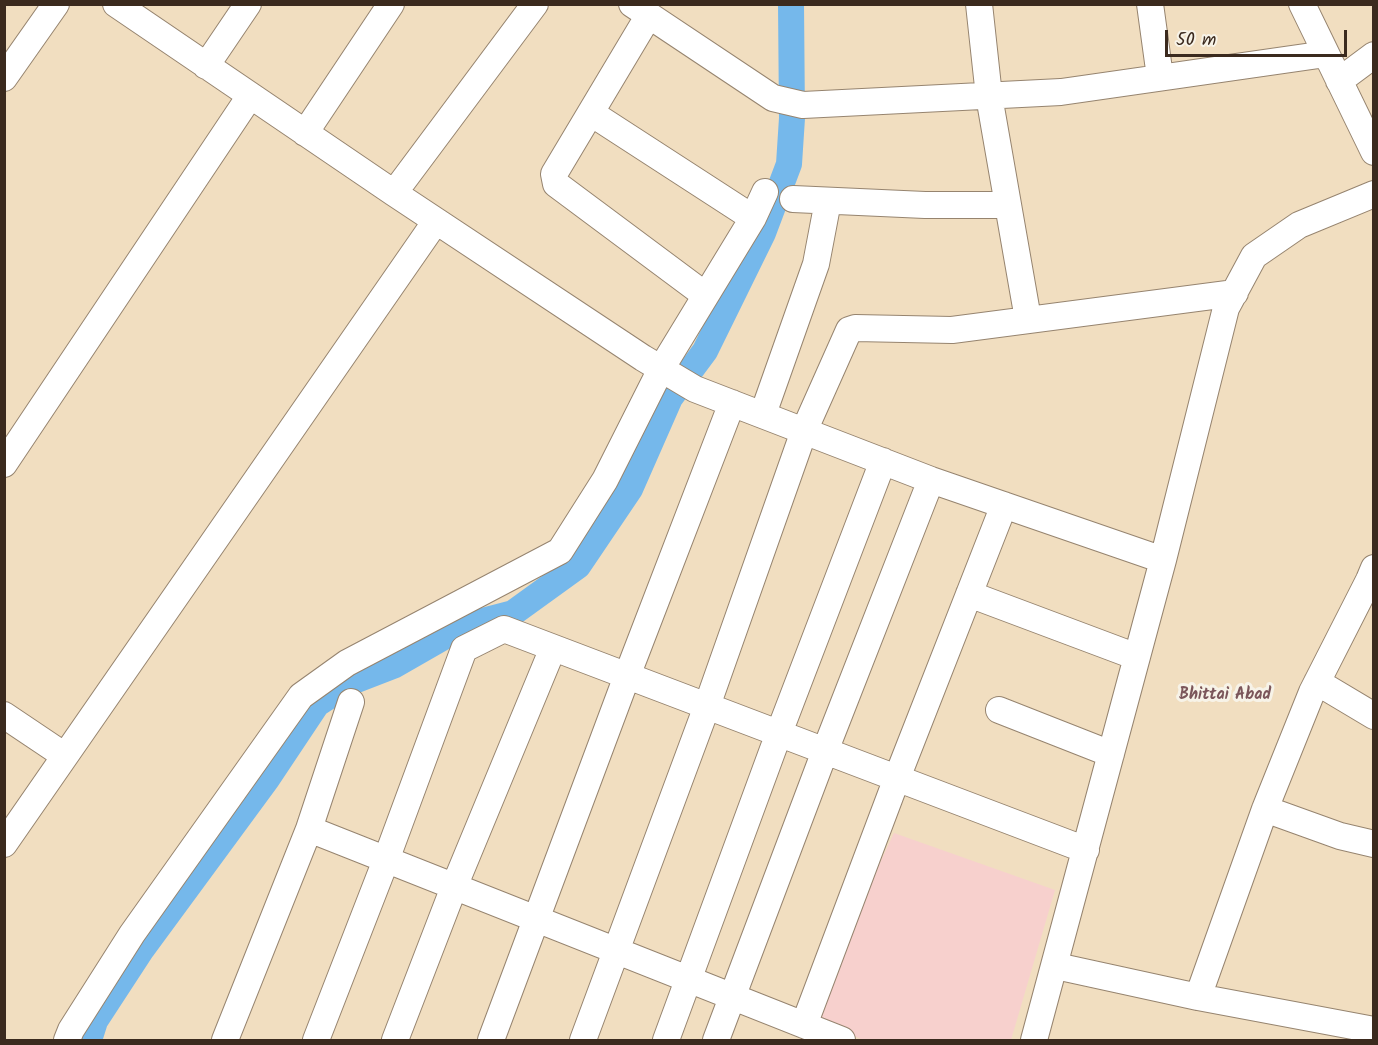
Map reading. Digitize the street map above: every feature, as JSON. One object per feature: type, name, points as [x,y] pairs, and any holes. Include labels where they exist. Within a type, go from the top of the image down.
[{"type":"street","points":[[4,78],[56,4]]},
{"type":"street","points":[[116,4],[143,12],[206,66],[394,193],[695,389],[931,480],[1163,560]]},
{"type":"street","points":[[206,66],[248,4]]},
{"type":"street","points":[[305,133],[391,4]]},
{"type":"street","points":[[394,193],[535,4]]},
{"type":"street","points":[[978,4],[989,96],[1028,319]]},
{"type":"street","points":[[1150,4],[1160,76]]},
{"type":"street","points":[[1302,4],[1374,152]]},
{"type":"street","points":[[705,295],[556,184],[554,174],[591,113],[643,9],[773,98],[803,105],[1061,92],[1326,54]]},
{"type":"street","points":[[1339,81],[1374,55]]},
{"type":"street","points":[[4,464],[250,96]]},
{"type":"street","points":[[591,113],[753,218]]},
{"type":"street","points":[[67,1041],[71,1030],[132,934],[301,696],[347,663],[560,551],[605,480],[705,295],[753,218],[765,192]]},
{"type":"street","points":[[1034,1041],[1056,966],[1163,560],[1226,308],[1254,256],[1299,225],[1374,194]]},
{"type":"street","points":[[793,199],[925,205],[1007,205]]},
{"type":"street","points":[[763,414],[816,264],[828,201]]},
{"type":"street","points":[[4,844],[436,220]]},
{"type":"street","points":[[583,1041],[707,706],[804,430],[849,330],[855,328],[952,330],[1235,293]]},
{"type":"street","points":[[491,1041],[732,403]]},
{"type":"street","points":[[666,1041],[779,733],[884,461]]},
{"type":"street","points":[[716,1041],[825,751],[931,480]]},
{"type":"street","points":[[804,1025],[897,778],[1004,505]]},
{"type":"street","points":[[1198,997],[1265,809],[1317,682],[1372,577]]},
{"type":"street","points":[[969,594],[1137,657]]},
{"type":"street","points":[[316,1041],[464,649],[504,629],[1086,850]]},
{"type":"street","points":[[395,1041],[454,887],[553,648]]},
{"type":"street","points":[[1317,682],[1374,716]]},
{"type":"street","points":[[225,1041],[309,829],[351,702]]},
{"type":"street","points":[[999,710],[1111,754]]},
{"type":"street","points":[[4,715],[65,756]]},
{"type":"street","points":[[1265,809],[1340,836],[1374,844]]},
{"type":"street","points":[[309,829],[842,1041]]},
{"type":"street","points":[[1056,966],[1198,997],[1374,1030]]},
{"type":"shaded area","points":[[894,833],[1055,890],[1011,1040],[863,1040],[808,1015]]},
{"type":"waterway","points":[[89,1040],[95,1021],[142,949],[267,779],[317,704],[351,682],[395,665],[463,626],[513,613],[578,566],[630,489],[670,398],[705,351],[763,233],[789,164],[792,118],[791,4]]},
{"type":"district","name":"Bhittai Abad","points":[[1225,696]]}]
